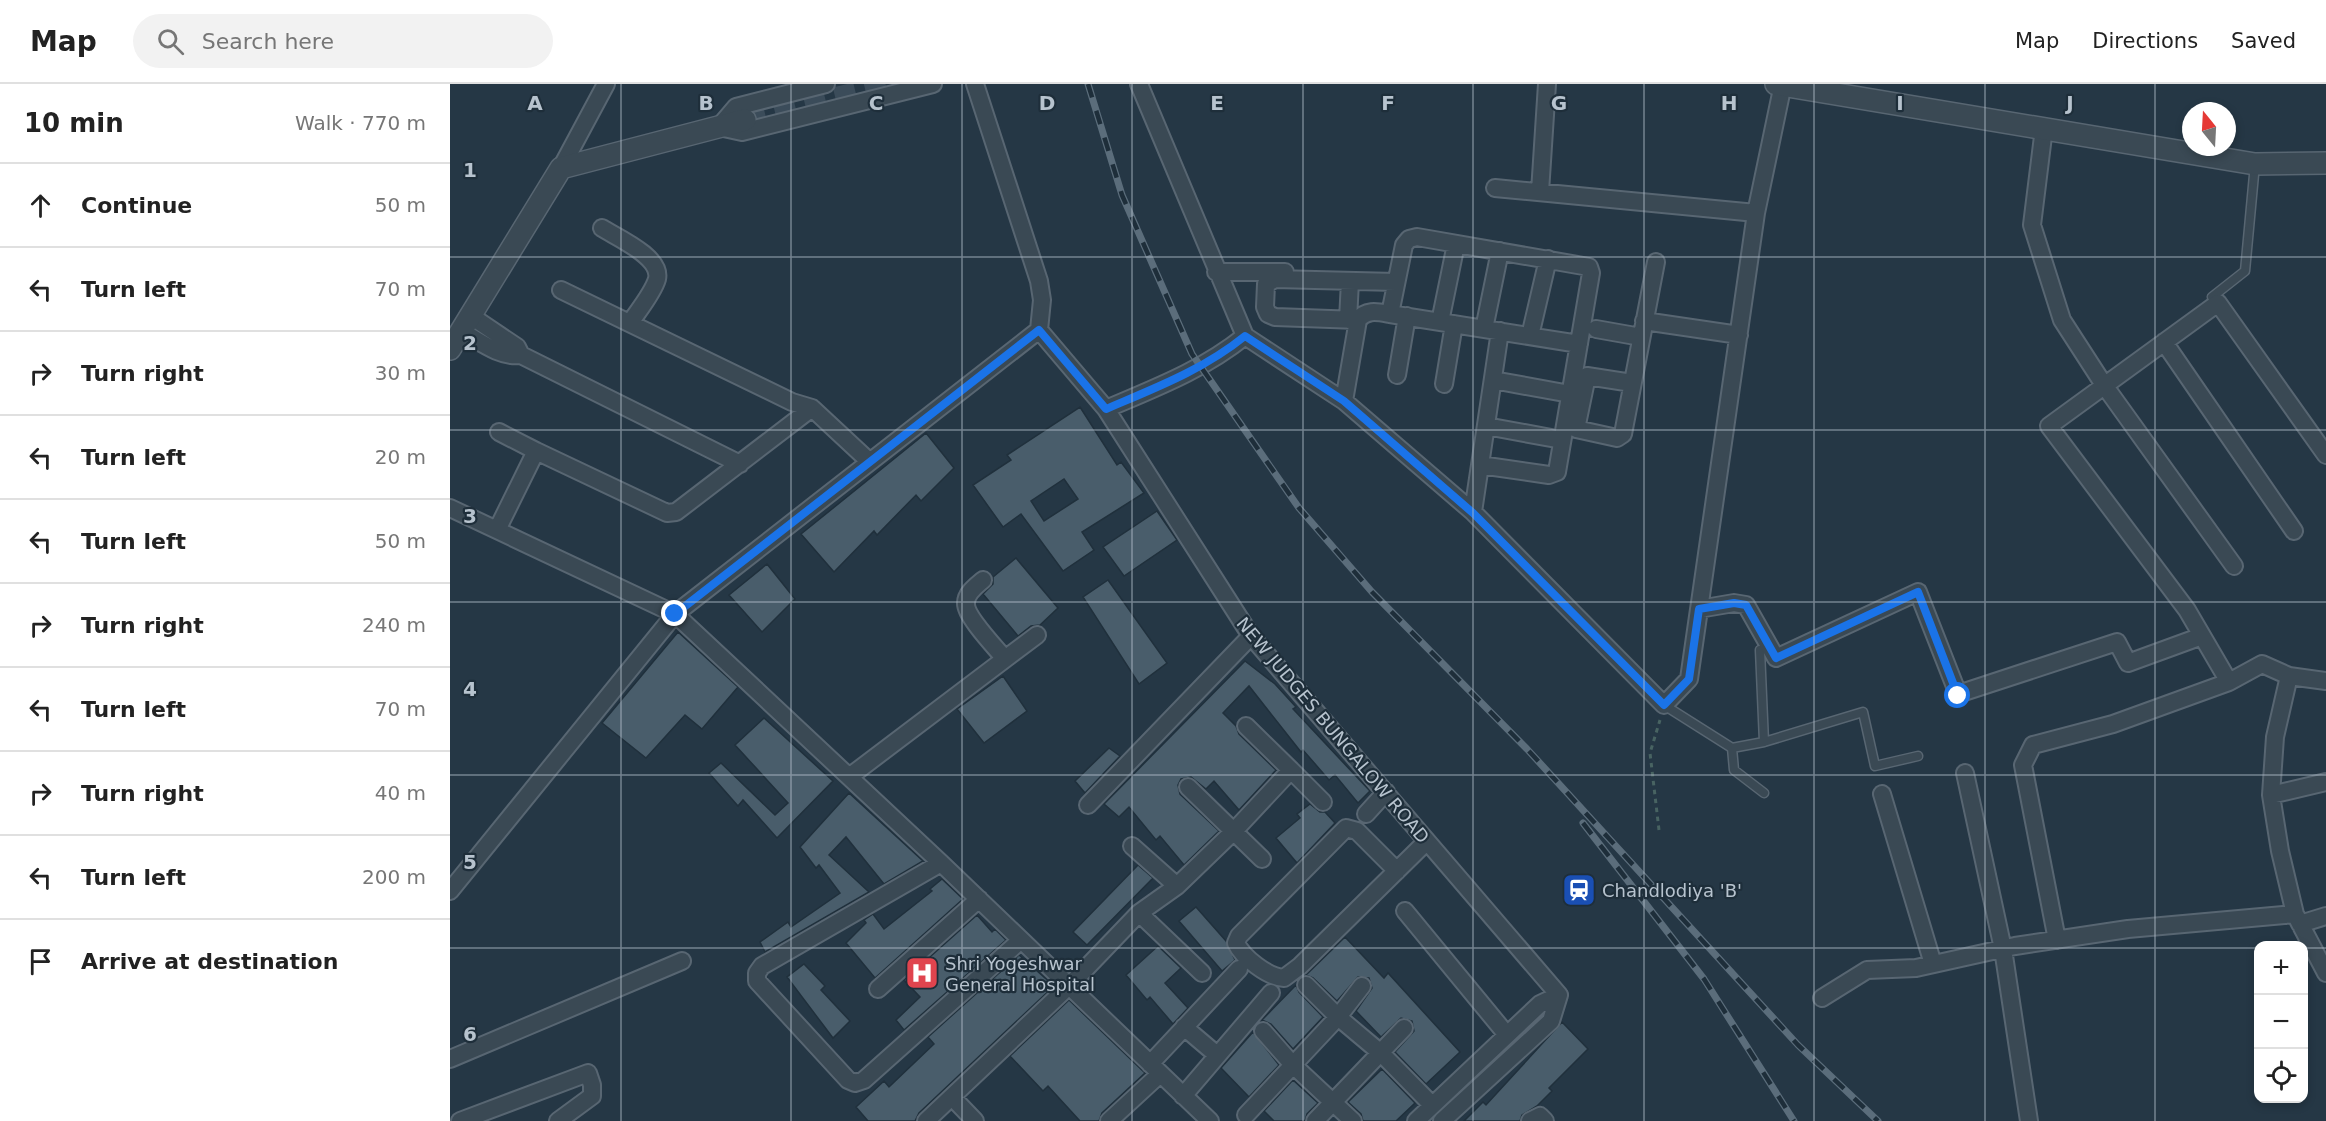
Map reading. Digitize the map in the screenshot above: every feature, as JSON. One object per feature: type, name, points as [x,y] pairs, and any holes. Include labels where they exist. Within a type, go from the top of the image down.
[{"type":"street","points":[[606,84],[561,168],[461,332],[512,356],[521,355],[740,464]]},
{"type":"street","points":[[719,127],[736,107],[826,84]]},
{"type":"street","points":[[719,127],[742,132],[933,84]]},
{"type":"street","points":[[450,891],[675,614],[1039,330],[1042,300],[1040,281],[975,84]]},
{"type":"street","points":[[1139,84],[1216,272],[1245,336],[1344,401],[1473,513],[1664,705],[1689,679],[1756,213],[1783,84]]},
{"type":"street","points":[[1540,192],[1547,84]]},
{"type":"street","points":[[1776,84],[2255,164],[2326,163]]},
{"type":"street","points":[[561,168],[745,120]]},
{"type":"street","points":[[2044,128],[2032,225],[2062,320],[2104,385],[2234,566]]},
{"type":"street","points":[[1495,188],[1756,213]]},
{"type":"street","points":[[602,228],[652,259],[656,269],[657,280],[630,323]]},
{"type":"street","points":[[1390,314],[1404,245],[1409,239],[1417,237],[1589,267],[1591,273],[1557,472],[1554,475],[1480,465]]},
{"type":"street","points":[[1444,384],[1447,323],[1456,244]]},
{"type":"street","points":[[1473,513],[1493,380],[1492,330],[1500,251]]},
{"type":"street","points":[[1530,336],[1548,259]]},
{"type":"street","points":[[1632,383],[1656,262]]},
{"type":"street","points":[[1216,272],[1346,276],[1396,282]]},
{"type":"street","points":[[1346,276],[1269,281],[1266,284],[1265,307],[1268,314],[1275,317],[1353,320],[1370,312],[1579,344]]},
{"type":"street","points":[[1344,401],[1353,320],[1346,276]]},
{"type":"street","points":[[561,290],[792,402],[812,408],[870,462]]},
{"type":"street","points":[[2229,682],[2187,610],[2049,426],[2218,303],[2326,455]]},
{"type":"street","points":[[1398,375],[1407,316]]},
{"type":"street","points":[[1596,329],[1643,329],[1739,335]]},
{"type":"street","name":"NEW JUDGES BUNGALOW ROAD","points":[[1039,330],[1106,409],[1251,636],[1559,995]]},
{"type":"street","points":[[1106,409],[1193,371],[1221,355],[1245,336]]},
{"type":"street","points":[[2164,342],[2294,531]]},
{"type":"street","points":[[1493,380],[1570,394]]},
{"type":"street","points":[[499,432],[667,513],[676,512],[694,500],[812,408]]},
{"type":"street","points":[[1486,426],[1562,440]]},
{"type":"street","points":[[497,530],[536,451]]},
{"type":"street","points":[[450,508],[675,614],[979,899],[1210,1121]]},
{"type":"street","points":[[982,580],[969,593],[965,603],[969,614],[1005,659]]},
{"type":"street","points":[[1699,609],[1734,603],[1746,605],[1776,658],[1918,592],[1958,695],[2117,642],[2128,663],[2202,636]]},
{"type":"street","points":[[849,777],[1037,635]]},
{"type":"street","points":[[1088,805],[1251,636]]},
{"type":"street","points":[[2057,940],[2023,765],[2033,745],[2113,724],[2229,682],[2262,664],[2289,676],[2326,681]]},
{"type":"street","points":[[2289,676],[2275,737],[2271,795],[2280,851],[2298,919],[2326,973]]},
{"type":"street","points":[[1246,726],[1323,802]]},
{"type":"street","points":[[926,1121],[1069,986],[1139,913],[1177,886],[1234,831],[1291,770]]},
{"type":"street","points":[[1965,773],[2003,949],[2029,1121]]},
{"type":"street","points":[[2271,795],[2326,782]]},
{"type":"street","points":[[1188,787],[1262,859]]},
{"type":"street","points":[[1366,814],[1386,792]]},
{"type":"street","points":[[1882,794],[1933,964]]},
{"type":"street","points":[[1397,871],[1357,831],[1346,828],[1239,936],[1236,943],[1240,950],[1274,978],[1284,978],[1300,966],[1397,871],[1426,842]]},
{"type":"street","points":[[1132,846],[1177,886]]},
{"type":"street","points":[[941,863],[762,966],[757,973],[757,981],[848,1080],[855,1083],[864,1080],[1022,940]]},
{"type":"street","points":[[878,988],[979,899]]},
{"type":"street","points":[[1405,911],[1507,1035]]},
{"type":"street","points":[[1139,913],[1202,973]]},
{"type":"street","points":[[1822,998],[1867,970],[1916,968],[2003,949],[2128,929],[2326,916]]},
{"type":"street","points":[[450,1059],[682,961]]},
{"type":"street","points":[[1109,1121],[1155,1069],[1184,1028],[1239,969]]},
{"type":"street","points":[[1306,985],[1338,1017],[1382,1054],[1432,1105]]},
{"type":"street","points":[[1246,1115],[1338,1017],[1362,987]]},
{"type":"street","points":[[1183,1096],[1271,993]]},
{"type":"street","points":[[1416,1121],[1540,1004],[1559,995]]},
{"type":"street","points":[[1442,1121],[1551,1021],[1559,995]]},
{"type":"street","points":[[1184,1028],[1217,1055]]},
{"type":"street","points":[[1315,1121],[1404,1029]]},
{"type":"street","points":[[1263,1031],[1293,1065],[1353,1121]]},
{"type":"street","points":[[460,1121],[588,1072],[592,1085],[592,1096],[558,1121]]},
{"type":"street","points":[[952,1097],[975,1121]]},
{"type":"street","points":[[1530,1121],[1540,1116],[1545,1121]]},
{"type":"lane","points":[[2212,297],[2245,271],[2255,164]]},
{"type":"lane","points":[[1760,650],[1764,742]]},
{"type":"lane","points":[[1664,705],[1732,748],[1764,742],[1863,712],[1875,766],[1918,756]]},
{"type":"lane","points":[[1732,748],[1734,770],[1764,793]]},
{"type":"path","points":[[1659,830],[1650,753],[1664,705]]},
{"type":"building","points":[[1080,407],[1117,465],[1121,462],[1144,493],[1082,532],[1094,550],[1063,571],[1021,514],[1003,527],[973,485],[1011,460],[1007,455]],"holes":[[[1064,479],[1078,499],[1044,521],[1031,501]]]},
{"type":"building","points":[[926,433],[954,468],[921,501],[916,495],[877,535],[874,531],[834,572],[801,534]]},
{"type":"building","points":[[1157,511],[1177,540],[1124,576],[1103,547]]},
{"type":"building","points":[[1016,558],[1058,608],[1040,625],[1031,626],[1018,636],[983,594],[993,584],[993,577]]},
{"type":"building","points":[[767,564],[795,599],[762,632],[729,595]]},
{"type":"building","points":[[1108,580],[1167,663],[1139,684],[1083,597]]},
{"type":"building","points":[[678,632],[738,687],[702,729],[685,715],[646,758],[602,723]]},
{"type":"building","points":[[1245,661],[1275,684],[1296,707],[1293,709],[1370,791],[1358,803],[1335,775],[1329,780],[1303,750],[1301,752],[1249,686],[1223,713],[1236,726],[1239,734],[1276,770],[1239,810],[1214,781],[1206,789],[1191,777],[1181,779],[1178,785],[1180,794],[1219,831],[1184,865],[1160,836],[1156,840],[1129,807],[1119,817],[1104,804]]},
{"type":"building","points":[[1003,676],[1027,711],[984,743],[957,709]]},
{"type":"building","points":[[764,718],[833,781],[777,838],[743,800],[738,806],[709,773],[721,763],[775,815],[788,803],[735,745]]},
{"type":"building","points":[[1109,748],[1120,756],[1085,793],[1075,781]]},
{"type":"building","points":[[849,793],[923,861],[884,884],[846,837],[829,855],[869,892],[765,952],[760,942],[788,922],[791,927],[840,893],[819,865],[816,868],[800,847]]},
{"type":"building","points":[[1310,804],[1320,812],[1325,812],[1335,823],[1297,863],[1276,838],[1300,818],[1297,814]]},
{"type":"building","points":[[1138,865],[1153,878],[1087,945],[1073,932]]},
{"type":"building","points":[[942,879],[963,899],[875,978],[846,943],[866,923],[864,920],[873,914],[884,929],[932,891],[930,889]]},
{"type":"building","points":[[1196,907],[1226,941],[1235,960],[1222,971],[1179,921]]},
{"type":"building","points":[[977,915],[992,932],[995,929],[1006,940],[904,1030],[896,1020],[920,997],[904,980]]},
{"type":"building","points":[[1345,937],[1384,978],[1388,973],[1460,1052],[1426,1084],[1395,1052],[1414,1031],[1412,1021],[1401,1018],[1381,1037],[1356,1011],[1372,988],[1369,978],[1358,977],[1337,1001],[1313,978],[1306,975]]},
{"type":"building","points":[[1158,946],[1181,968],[1165,983],[1188,1008],[1173,1024],[1150,997],[1147,1000],[1126,975]]},
{"type":"building","points":[[1019,955],[1054,986],[919,1113],[915,1121],[868,1121],[856,1107],[884,1081],[889,1087],[934,1044],[928,1037]]},
{"type":"building","points":[[804,964],[825,986],[821,990],[850,1021],[833,1038],[787,977]]},
{"type":"building","points":[[1296,985],[1299,992],[1323,1017],[1293,1049],[1271,1024],[1262,1020]]},
{"type":"building","points":[[1069,1000],[1145,1073],[1102,1113],[1099,1121],[1080,1121],[1048,1086],[1043,1091],[1010,1056]]},
{"type":"building","points":[[1562,1022],[1588,1049],[1549,1088],[1552,1091],[1537,1106],[1522,1115],[1520,1121],[1464,1121],[1483,1102],[1486,1105]]},
{"type":"building","points":[[1253,1032],[1279,1065],[1249,1097],[1221,1068]]},
{"type":"building","points":[[1382,1069],[1415,1103],[1396,1121],[1363,1121],[1361,1114],[1348,1102]]},
{"type":"building","points":[[1293,1080],[1318,1103],[1307,1114],[1305,1121],[1274,1121],[1264,1111]]},
{"type":"tunnel","points":[[745,120],[891,84]]},
{"type":"railway","points":[[1088,84],[1122,195],[1192,354],[1299,508],[1372,592],[1527,749],[1798,1045],[1878,1121]]},
{"type":"railway","points":[[1583,823],[1704,979],[1794,1121]]},
{"type":"place","name":"Chandlodiya 'B'","points":[[1579,890]]},
{"type":"place","name":"Shri Yogeshwar General Hospital","points":[[922,973]]},
{"type":"route","points":[[675,614],[1039,330],[1106,409],[1193,371],[1221,355],[1245,336],[1344,401],[1473,513],[1664,705],[1689,679],[1699,609],[1734,603],[1746,605],[1776,658],[1918,592],[1958,696]]}]
